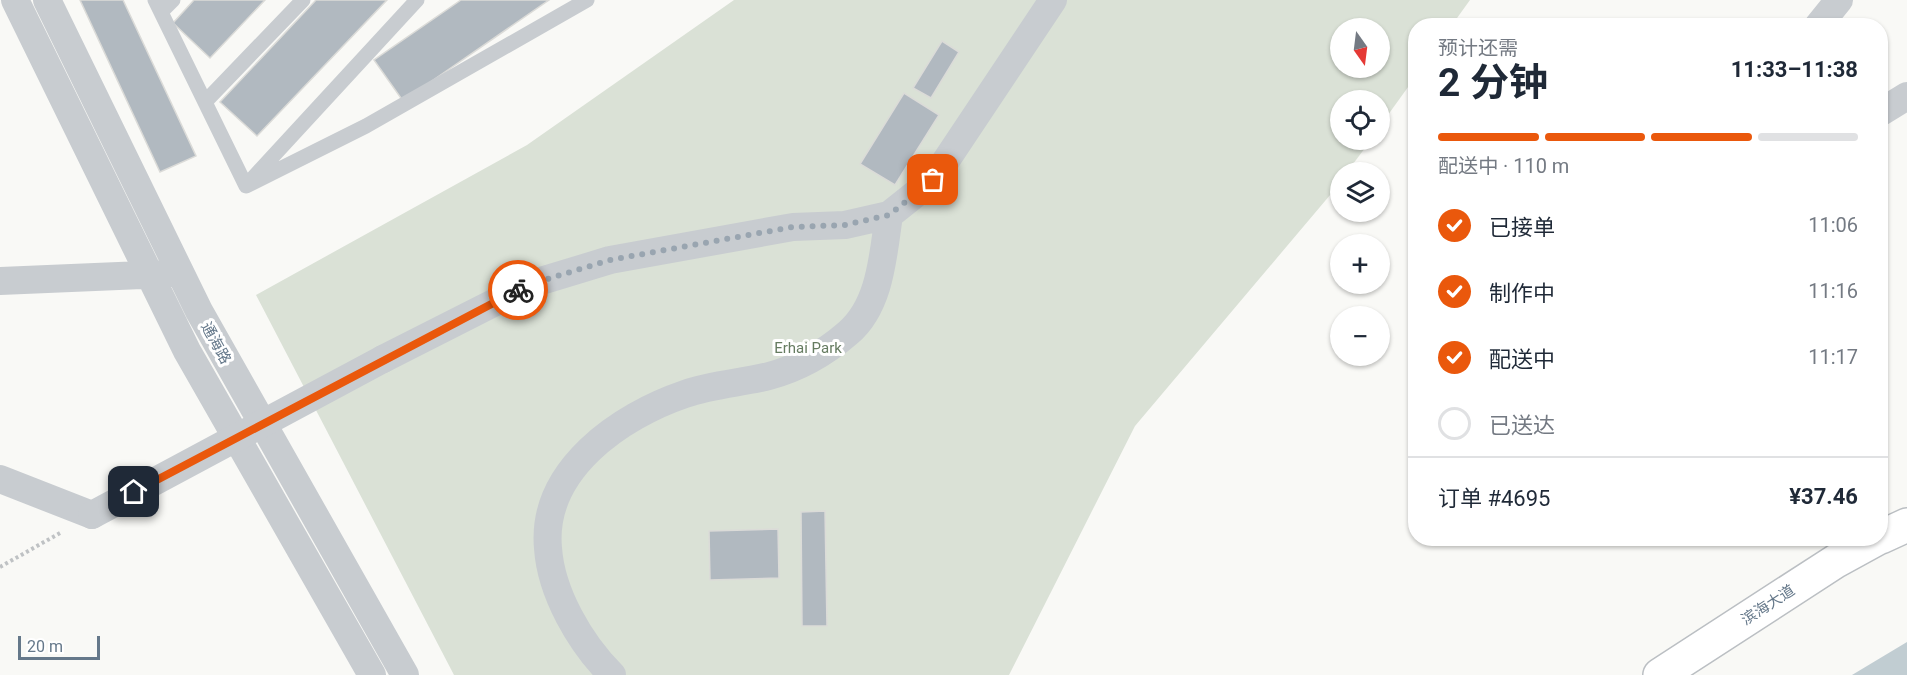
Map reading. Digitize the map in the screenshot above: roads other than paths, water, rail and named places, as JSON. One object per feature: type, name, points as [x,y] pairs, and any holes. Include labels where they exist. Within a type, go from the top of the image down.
[{"type":"main road","name":"滨海大道","points":[[1888,534],[1907,525]]},
{"type":"main road","name":"滨海大道","points":[[1660,675],[1836,561],[1864,546]]},
{"type":"street","name":"通海路","points":[[15,0],[149,274],[226,421],[372,675]]},
{"type":"street","name":"通海路","points":[[47,0],[180,273],[256,414],[405,675]]},
{"type":"street","points":[[0,479],[92,515],[383,359],[531,284],[610,260],[793,227],[845,225],[889,215],[933,180],[1053,0]]},
{"type":"street","points":[[1824,18],[1839,0]]},
{"type":"street","points":[[1888,108],[1907,96]]},
{"type":"street","points":[[612,675],[582,637],[567,611],[551,566],[546,528],[562,486],[579,460],[605,436],[641,413],[685,394],[728,381],[768,376],[792,368],[824,352],[850,331],[870,303],[880,273],[889,215]]},
{"type":"street","points":[[0,281],[180,273]]},
{"type":"lane","points":[[173,0],[158,6],[246,186]]},
{"type":"lane","points":[[205,102],[303,0]]},
{"type":"lane","points":[[246,186],[417,0]]},
{"type":"lane","points":[[246,186],[366,126],[587,0]]},
{"type":"park label","name":"Erhai Park","points":[[808,348]]}]
